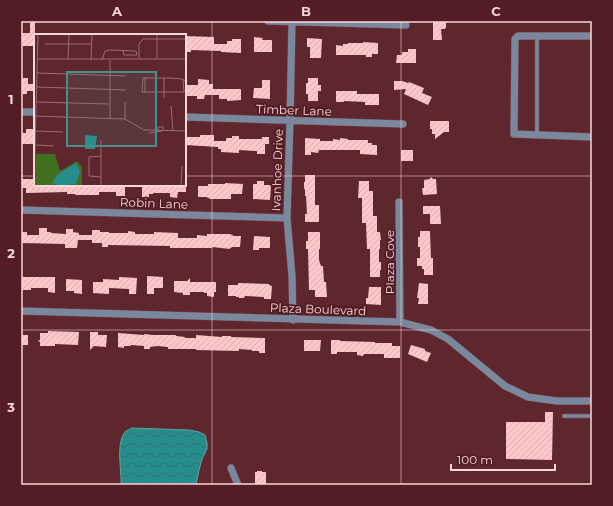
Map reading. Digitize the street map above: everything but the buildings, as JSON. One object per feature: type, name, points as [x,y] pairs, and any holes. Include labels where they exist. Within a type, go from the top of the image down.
[{"type":"street","points":[[268,21],[406,25]]},
{"type":"street","name":"Ivanhoe Drive","points":[[292,21],[287,218],[292,276],[293,320]]},
{"type":"street","points":[[592,36],[518,36],[515,39],[514,134],[592,137]]},
{"type":"street","points":[[21,112],[34,112]]},
{"type":"street","name":"Timber Lane","points":[[186,117],[402,124]]},
{"type":"street","name":"Plaza Cove","points":[[399,202],[400,322]]},
{"type":"street","name":"Robin Lane","points":[[21,210],[287,218]]},
{"type":"street","name":"Plaza Boulevard","points":[[21,311],[400,322],[431,330],[448,339],[505,386],[528,397],[556,401],[592,402]]},
{"type":"street","points":[[232,468],[238,485]]},
{"type":"lane","points":[[537,135],[538,36]]},
{"type":"lane","points":[[564,416],[592,416]]},
{"type":"water","points":[[131,428],[189,430],[205,435],[207,449],[202,459],[196,485],[121,485],[121,442],[126,431]]}]
